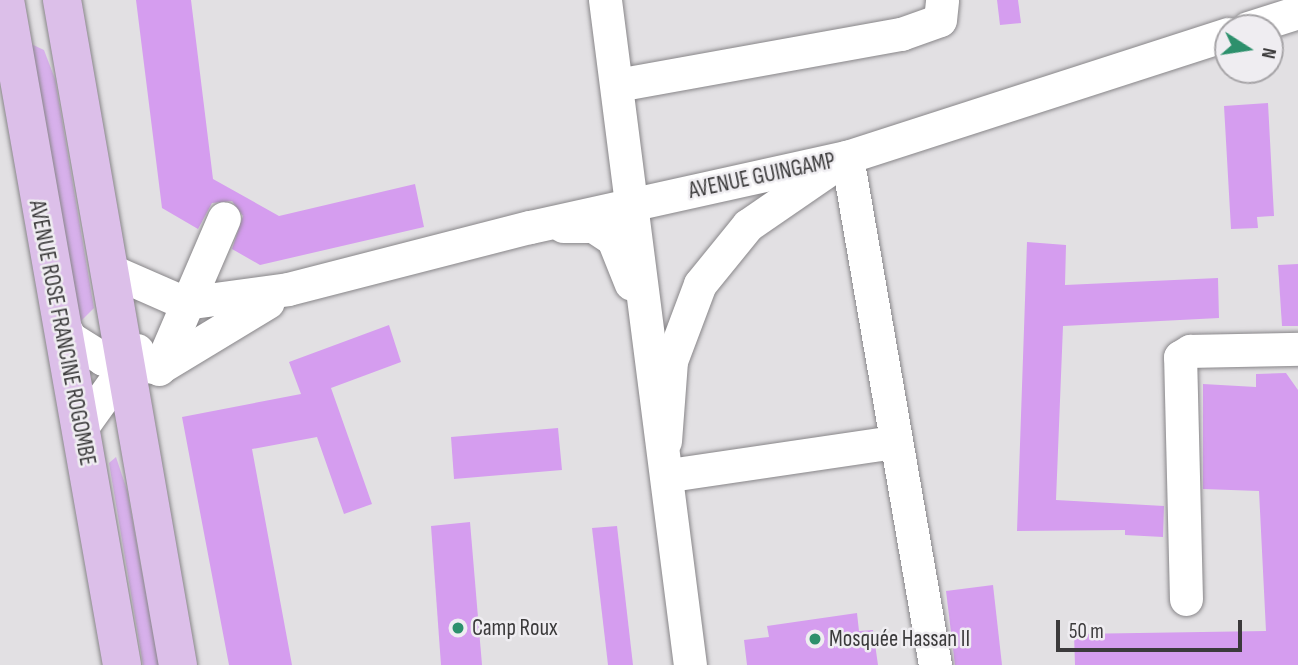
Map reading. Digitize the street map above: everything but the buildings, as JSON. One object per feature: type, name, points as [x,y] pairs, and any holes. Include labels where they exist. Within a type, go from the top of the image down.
[{"type":"main road","name":"AVENUE ROSE FRANCINE ROGOMBE","points":[[5,0],[9,88],[81,428],[122,665]]},
{"type":"main road","points":[[21,0],[60,61],[92,203],[102,215]]},
{"type":"main road","points":[[62,0],[112,271],[143,365],[139,442],[178,665]]},
{"type":"street","points":[[605,0],[670,475],[690,665]]},
{"type":"street","points":[[617,85],[901,34],[940,20],[942,0]]},
{"type":"street","name":"AVENUE GUINGAMP","points":[[288,289],[530,227],[847,157],[1214,39]]},
{"type":"street","points":[[665,441],[671,361],[699,284],[748,225],[847,157],[934,665]]},
{"type":"street","points":[[194,308],[225,218]]},
{"type":"street","points":[[530,227],[593,226],[625,256],[650,398],[665,441]]},
{"type":"street","points":[[112,271],[194,308]]},
{"type":"street","points":[[143,365],[147,337],[194,308],[288,289]]},
{"type":"street","points":[[81,428],[143,365],[288,289]]},
{"type":"street","points":[[56,312],[86,351],[143,365]]},
{"type":"street","points":[[1185,599],[1180,357],[1190,351],[1298,349]]},
{"type":"street","points":[[670,475],[894,442]]},
{"type":"shaded area","points":[[29,43],[44,50],[55,79],[94,308],[78,324]]},
{"type":"shaded area","points":[[116,457],[127,490],[159,665],[143,665],[109,463]]},
{"type":"place","name":"Camp Roux","points":[[458,628]]},
{"type":"place","name":"Mosquée Hassan II","points":[[815,639]]}]
